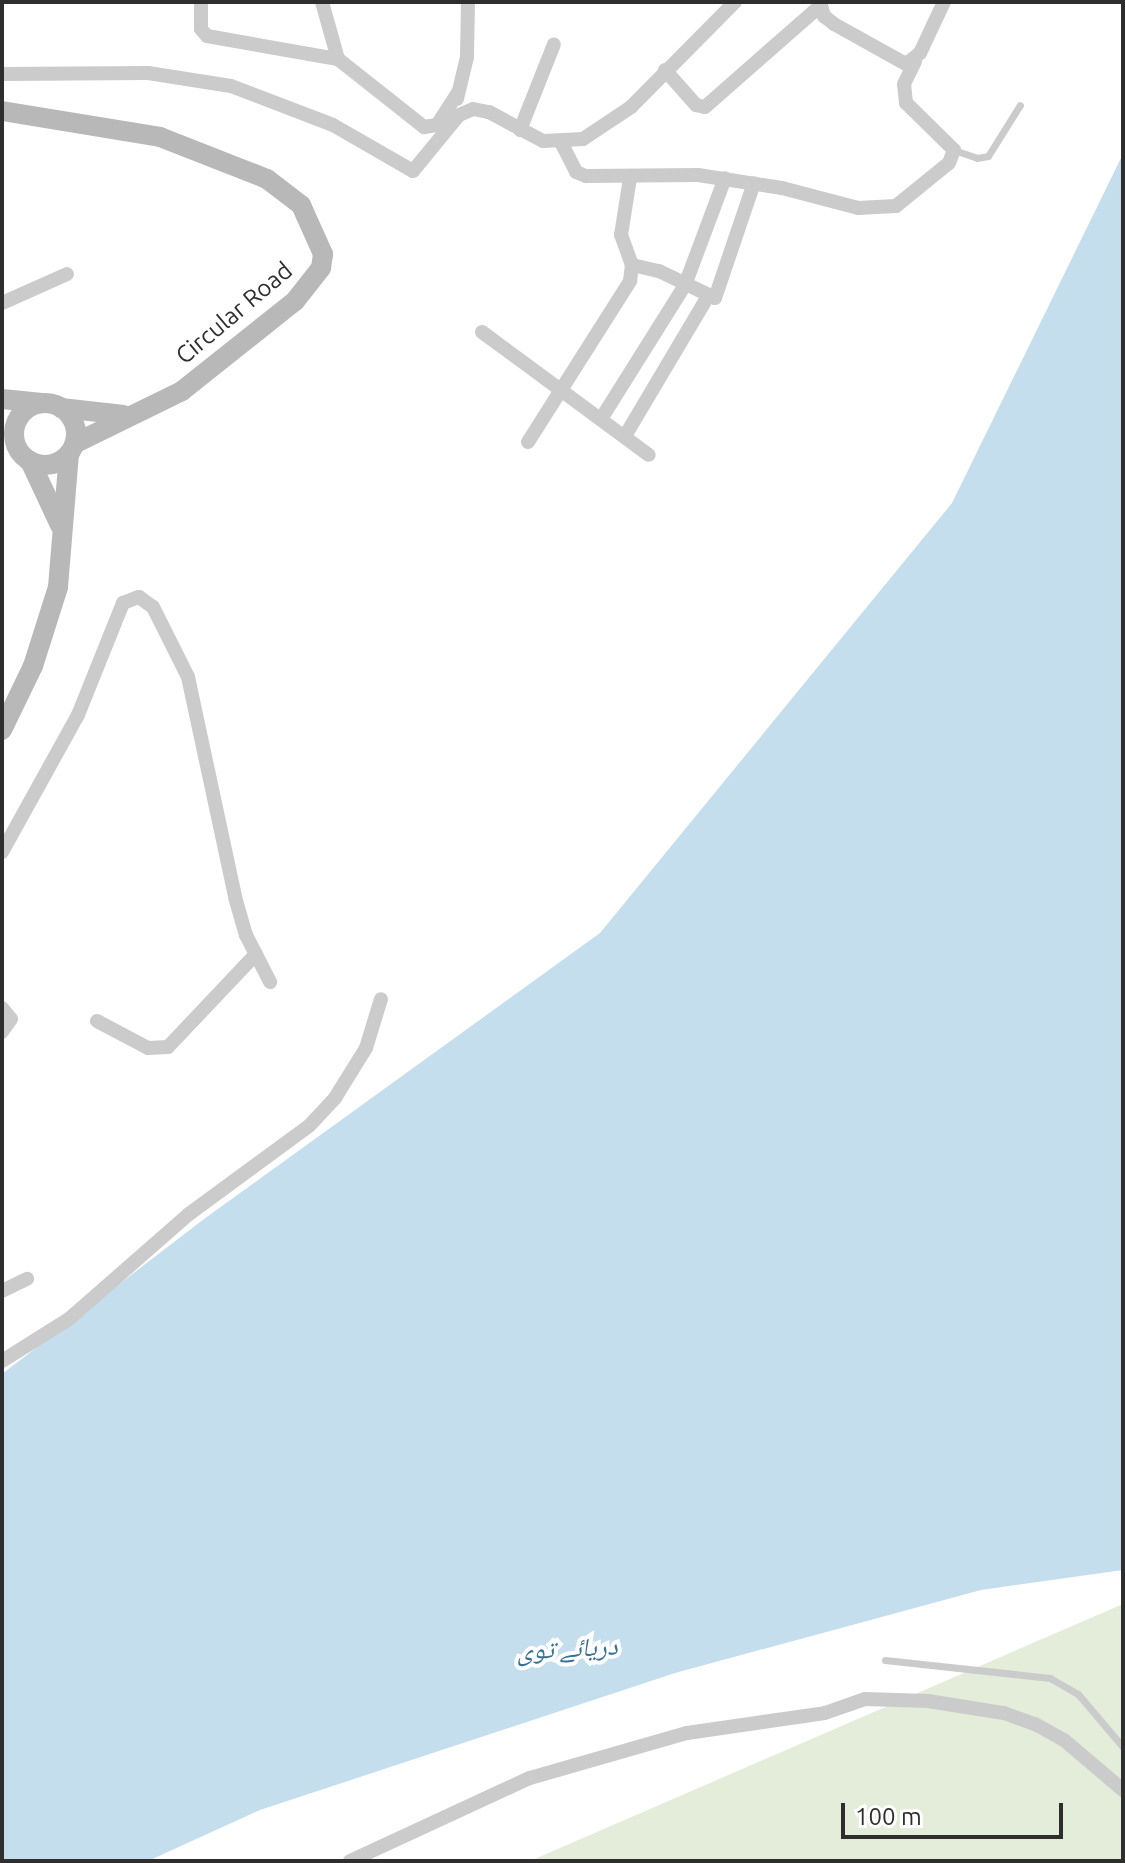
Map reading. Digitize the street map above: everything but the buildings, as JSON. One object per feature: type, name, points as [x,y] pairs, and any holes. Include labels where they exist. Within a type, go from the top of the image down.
[{"type":"main road","name":"Circular Road","points":[[2,111],[131,130],[214,157],[287,190],[318,236],[321,268],[295,301],[182,391],[71,448]]},
{"type":"main road","points":[[2,399],[132,415]]},
{"type":"main road","points":[[51,405],[22,413],[8,428],[15,444],[30,461],[60,525]]},
{"type":"main road","points":[[2,730],[33,666],[58,587],[60,525],[73,422],[51,405]]},
{"type":"main road","points":[[30,461],[50,464],[71,448]]},
{"type":"street","points":[[201,2],[201,29],[207,36],[338,59],[424,127],[437,125],[458,93]]},
{"type":"street","points":[[322,2],[338,59]]},
{"type":"street","points":[[457,117],[458,93],[467,57],[468,2]]},
{"type":"street","points":[[2,74],[92,70],[210,81],[258,93],[333,125],[413,171],[421,165],[457,117],[480,109],[520,130],[562,144],[583,139],[618,118],[735,2]]},
{"type":"street","points":[[562,144],[580,175],[725,178],[858,208],[886,208],[913,197],[949,163],[954,150],[906,103],[904,84],[944,2]]},
{"type":"street","points":[[665,70],[696,105],[705,107],[820,4],[834,24],[892,60],[915,61]]},
{"type":"street","points":[[520,130],[554,44]]},
{"type":"street","points":[[528,442],[624,295],[632,265],[621,235],[630,178]]},
{"type":"street","points":[[601,419],[685,285],[725,178]]},
{"type":"street","points":[[632,265],[659,271],[707,298],[715,298],[720,291],[754,183]]},
{"type":"street","points":[[2,303],[67,274]]},
{"type":"street","points":[[625,436],[707,298]]},
{"type":"street","points":[[482,332],[649,455]]},
{"type":"street","points":[[2,852],[78,715],[123,603],[139,597],[153,607],[188,677],[235,897],[270,982]]},
{"type":"street","points":[[97,1021],[148,1048],[168,1047],[256,954]]},
{"type":"street","points":[[2,1361],[69,1319],[189,1214],[309,1126],[335,1098],[366,1048],[381,999]]},
{"type":"street","points":[[2,1008],[11,1019],[2,1032]]},
{"type":"street","points":[[2,1291],[27,1279]]},
{"type":"street","points":[[350,1861],[530,1778],[687,1733],[825,1713],[865,1699],[928,1701],[1004,1713],[1035,1724],[1064,1740],[1123,1790]]},
{"type":"lane","points":[[954,150],[977,158],[988,156],[1020,105]]},
{"type":"lane","points":[[885,1660],[1050,1678],[1078,1694],[1123,1747]]},
{"type":"green space","points":[[1123,1604],[1123,1861],[530,1861]]},
{"type":"water","name":"دریائے توی","points":[[1123,154],[1123,1570],[981,1590],[675,1673],[260,1810],[148,1861],[2,1861],[2,1374],[204,1219],[600,933],[952,503]]}]
